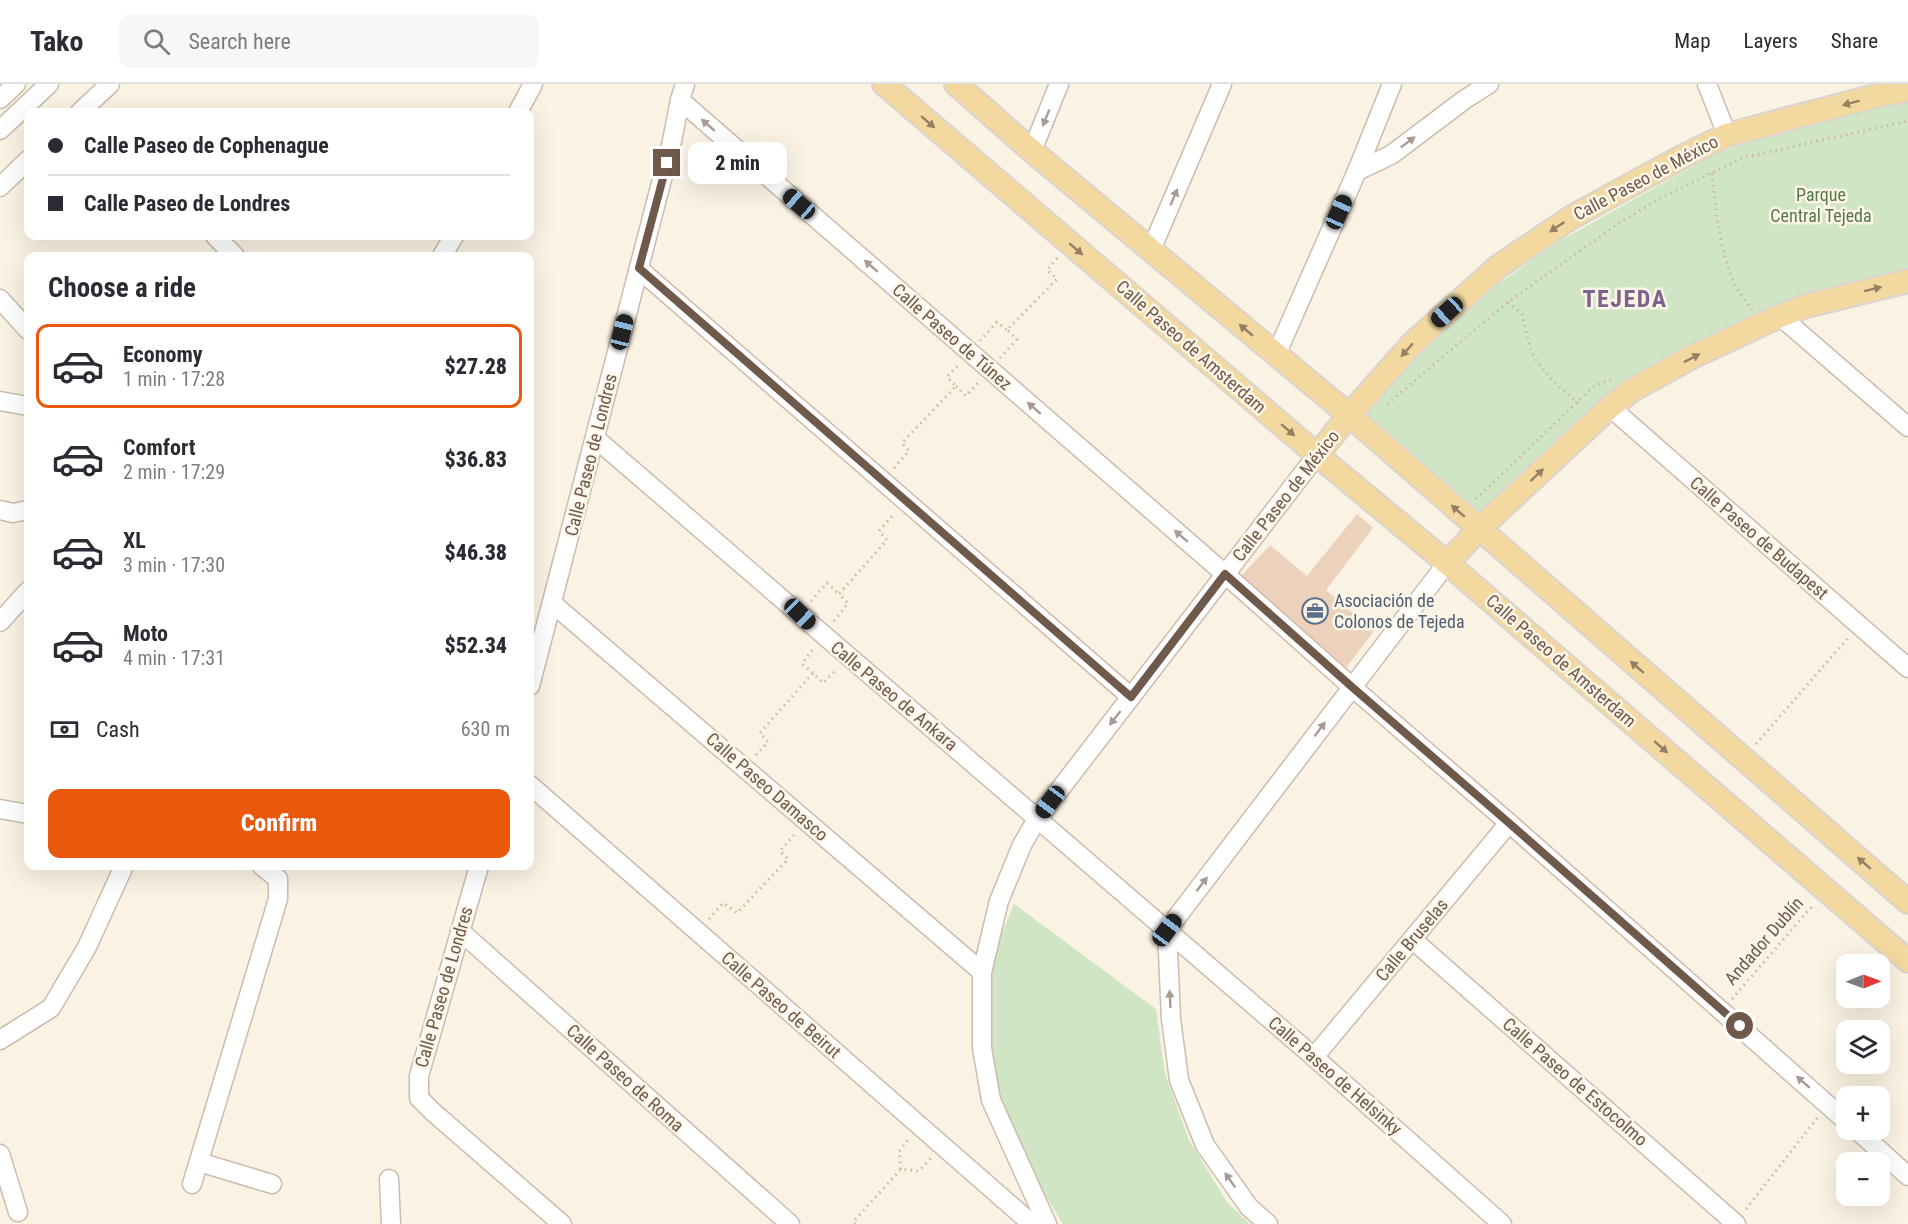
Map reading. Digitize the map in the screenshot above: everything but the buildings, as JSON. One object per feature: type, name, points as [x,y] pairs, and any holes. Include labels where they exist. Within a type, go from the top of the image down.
[{"type":"main road","name":"Calle Paseo de Amsterdam","points":[[884,84],[1317,455],[1447,563],[1908,961]]},
{"type":"main road","points":[[956,84],[1032,151],[1349,415],[1908,902]]},
{"type":"main road","name":"Calle Paseo de México","points":[[1317,455],[1413,343],[1499,266],[1572,217],[1727,135],[1875,96],[1908,90]]},
{"type":"main road","points":[[1447,563],[1479,529],[1610,407],[1632,390],[1780,316],[1806,306],[1908,281]]},
{"type":"street","points":[[0,99],[16,84]]},
{"type":"street","points":[[0,130],[49,84]]},
{"type":"street","points":[[91,108],[110,84]]},
{"type":"street","points":[[520,108],[533,84]]},
{"type":"street","points":[[1032,151],[1059,84]]},
{"type":"street","points":[[1151,250],[1222,84]]},
{"type":"street","points":[[1276,355],[1357,171],[1392,84]]},
{"type":"street","points":[[1357,171],[1391,155],[1489,84]]},
{"type":"street","points":[[1707,84],[1727,135]]},
{"type":"street","name":"Calle Paseo de Londres","points":[[534,671],[672,141],[682,92]]},
{"type":"street","name":"Calle Paseo de Túnez","points":[[682,92],[989,370],[1225,574],[1836,1111]]},
{"type":"street","points":[[0,187],[24,164]]},
{"type":"street","points":[[219,240],[231,252]]},
{"type":"street","points":[[639,268],[1131,697]]},
{"type":"street","points":[[0,299],[24,326]]},
{"type":"street","points":[[1780,316],[1908,427]]},
{"type":"street","points":[[0,402],[24,405]]},
{"type":"street","name":"Calle Paseo de Budapest","points":[[1610,407],[1908,668]]},
{"type":"street","name":"Calle Paseo de Ankara","points":[[595,438],[1167,930]]},
{"type":"street","name":"Calle Paseo de México","points":[[1047,1224],[991,1100],[982,1048],[982,972],[999,901],[1022,845],[1037,819],[1317,455]]},
{"type":"street","points":[[0,510],[13,513],[24,511]]},
{"type":"street","points":[[1268,1224],[1249,1207],[1205,1145],[1179,1080],[1171,1019],[1167,930],[1447,563]]},
{"type":"street","points":[[0,622],[24,595]]},
{"type":"street","name":"Calle Paseo Damasco","points":[[552,603],[982,972]]},
{"type":"street","name":"Calle Paseo de Beirut","points":[[534,788],[1032,1224]]},
{"type":"street","points":[[0,809],[24,813]]},
{"type":"street","name":"Calle Bruselas","points":[[1314,1057],[1509,823]]},
{"type":"street","points":[[0,1040],[51,1008],[87,947],[122,870]]},
{"type":"street","points":[[192,1184],[278,899],[278,879],[267,870]]},
{"type":"street","name":"Calle Paseo de Londres","points":[[478,870],[419,1076],[419,1098],[562,1224]]},
{"type":"street","name":"Calle Paseo de Helsinky","points":[[1167,930],[1502,1224]]},
{"type":"street","name":"Calle Paseo de Roma","points":[[460,931],[790,1224]]},
{"type":"street","name":"Calle Paseo de Estocolmo","points":[[1413,940],[1735,1223]]},
{"type":"street","points":[[1868,1140],[1908,1176]]},
{"type":"street","points":[[0,1154],[18,1212]]},
{"type":"street","points":[[199,1162],[272,1184]]},
{"type":"street","points":[[389,1179],[391,1224]]},
{"type":"path","points":[[1384,407],[1508,302],[1622,221],[1661,198],[1742,158],[1908,121]]},
{"type":"path","points":[[1712,173],[1716,212],[1724,252],[1734,284],[1756,316]]},
{"type":"path","points":[[1008,330],[1057,279],[1047,270],[1070,244]]},
{"type":"path","points":[[1508,302],[1522,314],[1530,348],[1537,362],[1553,381],[1578,403]]},
{"type":"path","points":[[997,322],[1008,330],[1017,339],[966,396],[947,377],[997,322]]},
{"type":"path","points":[[882,480],[909,451],[902,443],[956,386]]},
{"type":"path","points":[[839,594],[887,540],[879,531],[905,500]]},
{"type":"path","points":[[800,614],[827,583],[848,603],[802,664],[823,683],[848,657]]},
{"type":"path","points":[[1743,759],[1859,625]]},
{"type":"path","points":[[744,768],[768,742],[760,733],[813,673]]},
{"type":"path","points":[[698,932],[723,903],[737,913],[788,859],[780,851],[806,821]]},
{"type":"path","name":"Andador Dublín","points":[[1722,1011],[1827,889]]},
{"type":"path","points":[[1735,1223],[1828,1104]]},
{"type":"path","points":[[902,1169],[899,1152],[918,1125]]},
{"type":"path","points":[[902,1169],[919,1171],[942,1145]]},
{"type":"path","points":[[855,1224],[853,1222],[902,1169]]},
{"type":"green space","name":"Parque Central Tejeda","points":[[1908,96],[1908,275],[1782,302],[1609,395],[1482,519],[1359,413],[1392,377],[1498,284],[1558,242],[1704,160],[1773,130]]},
{"type":"green space","points":[[1014,904],[1156,1009],[1165,1074],[1189,1140],[1227,1202],[1250,1224],[1063,1224],[1027,1166],[993,1081],[990,1035],[993,955]]},
{"type":"place","name":"Asociación de Colonos de Tejeda","points":[[1315,611]]},
{"type":"district","name":"TEJEDA","points":[[1625,299]]},
{"type":"route","points":[[667,163],[639,268],[1131,697],[1225,574],[1740,1026]]}]
